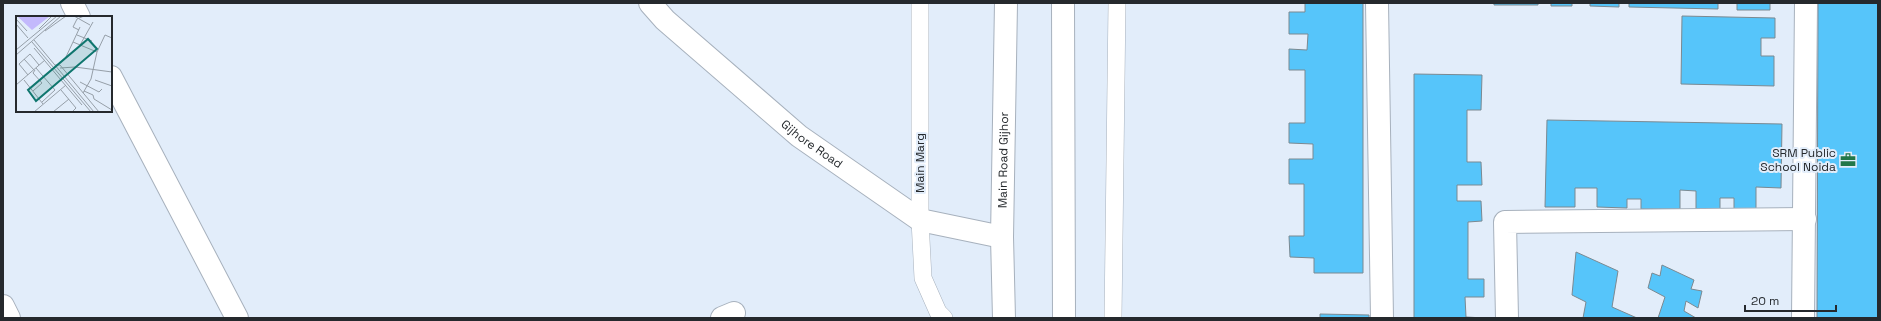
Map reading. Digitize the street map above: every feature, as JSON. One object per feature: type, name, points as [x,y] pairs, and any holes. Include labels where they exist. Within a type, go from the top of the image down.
[{"type":"street","points":[[72,3],[78,16]]},
{"type":"street","name":"Gijhore Road","points":[[650,3],[665,20],[799,136],[920,220],[1002,238]]},
{"type":"street","name":"Main Road Gijhor","points":[[1004,318],[1002,238],[1006,3]]},
{"type":"street","points":[[1063,3],[1064,318]]},
{"type":"street","points":[[1377,3],[1382,318]]},
{"type":"street","points":[[1803,318],[1806,3]]},
{"type":"street","points":[[112,79],[237,318]]},
{"type":"street","points":[[1507,318],[1504,222],[1805,219]]},
{"type":"street","points":[[3,306],[9,318]]},
{"type":"lane","name":"Main Marg","points":[[920,3],[920,220],[923,278],[938,312],[944,318]]},
{"type":"lane","points":[[1113,318],[1117,3]]},
{"type":"building","points":[[1305,3],[1363,3],[1363,273],[1314,273],[1314,258],[1290,257],[1289,236],[1304,236],[1304,184],[1289,184],[1289,159],[1313,159],[1313,144],[1289,143],[1289,123],[1305,123],[1305,70],[1289,70],[1289,49],[1307,50],[1308,34],[1289,34],[1289,12],[1305,12]]},
{"type":"building","points":[[1494,3],[1538,3],[1538,5],[1494,5]]},
{"type":"building","points":[[1551,3],[1572,3],[1572,6],[1551,6]]},
{"type":"building","points":[[1590,3],[1619,3],[1619,7],[1590,6]]},
{"type":"building","points":[[1629,3],[1718,3],[1718,9],[1629,7]]},
{"type":"building","points":[[1737,3],[1770,3],[1770,10],[1737,10]]},
{"type":"building","name":"SRM Public School Noida","points":[[1818,3],[1878,3],[1878,318],[1817,318]]},
{"type":"building","points":[[1682,16],[1775,18],[1775,38],[1761,38],[1761,56],[1774,56],[1774,86],[1681,84]]},
{"type":"building","points":[[1414,74],[1482,75],[1481,110],[1467,110],[1467,162],[1481,162],[1482,185],[1457,185],[1457,201],[1481,201],[1482,221],[1468,222],[1468,279],[1484,279],[1484,297],[1465,297],[1466,317],[1484,318],[1414,318]]},
{"type":"building","points":[[1547,120],[1782,124],[1781,188],[1756,187],[1756,211],[1734,210],[1734,198],[1720,198],[1720,210],[1696,209],[1696,191],[1680,190],[1680,209],[1641,209],[1641,199],[1627,199],[1627,208],[1597,207],[1597,188],[1575,188],[1575,207],[1545,207]]},
{"type":"building","points":[[1576,252],[1618,271],[1612,307],[1637,318],[1583,318],[1586,302],[1572,295]]},
{"type":"building","points":[[1662,265],[1694,280],[1691,289],[1702,291],[1698,308],[1686,301],[1684,311],[1696,318],[1658,318],[1665,297],[1648,288],[1652,273],[1660,276]]},
{"type":"building","points":[[1320,314],[1369,315],[1369,318],[1320,318]]},
{"type":"place","name":"SRM Public School Noida","points":[[1848,160]]}]
